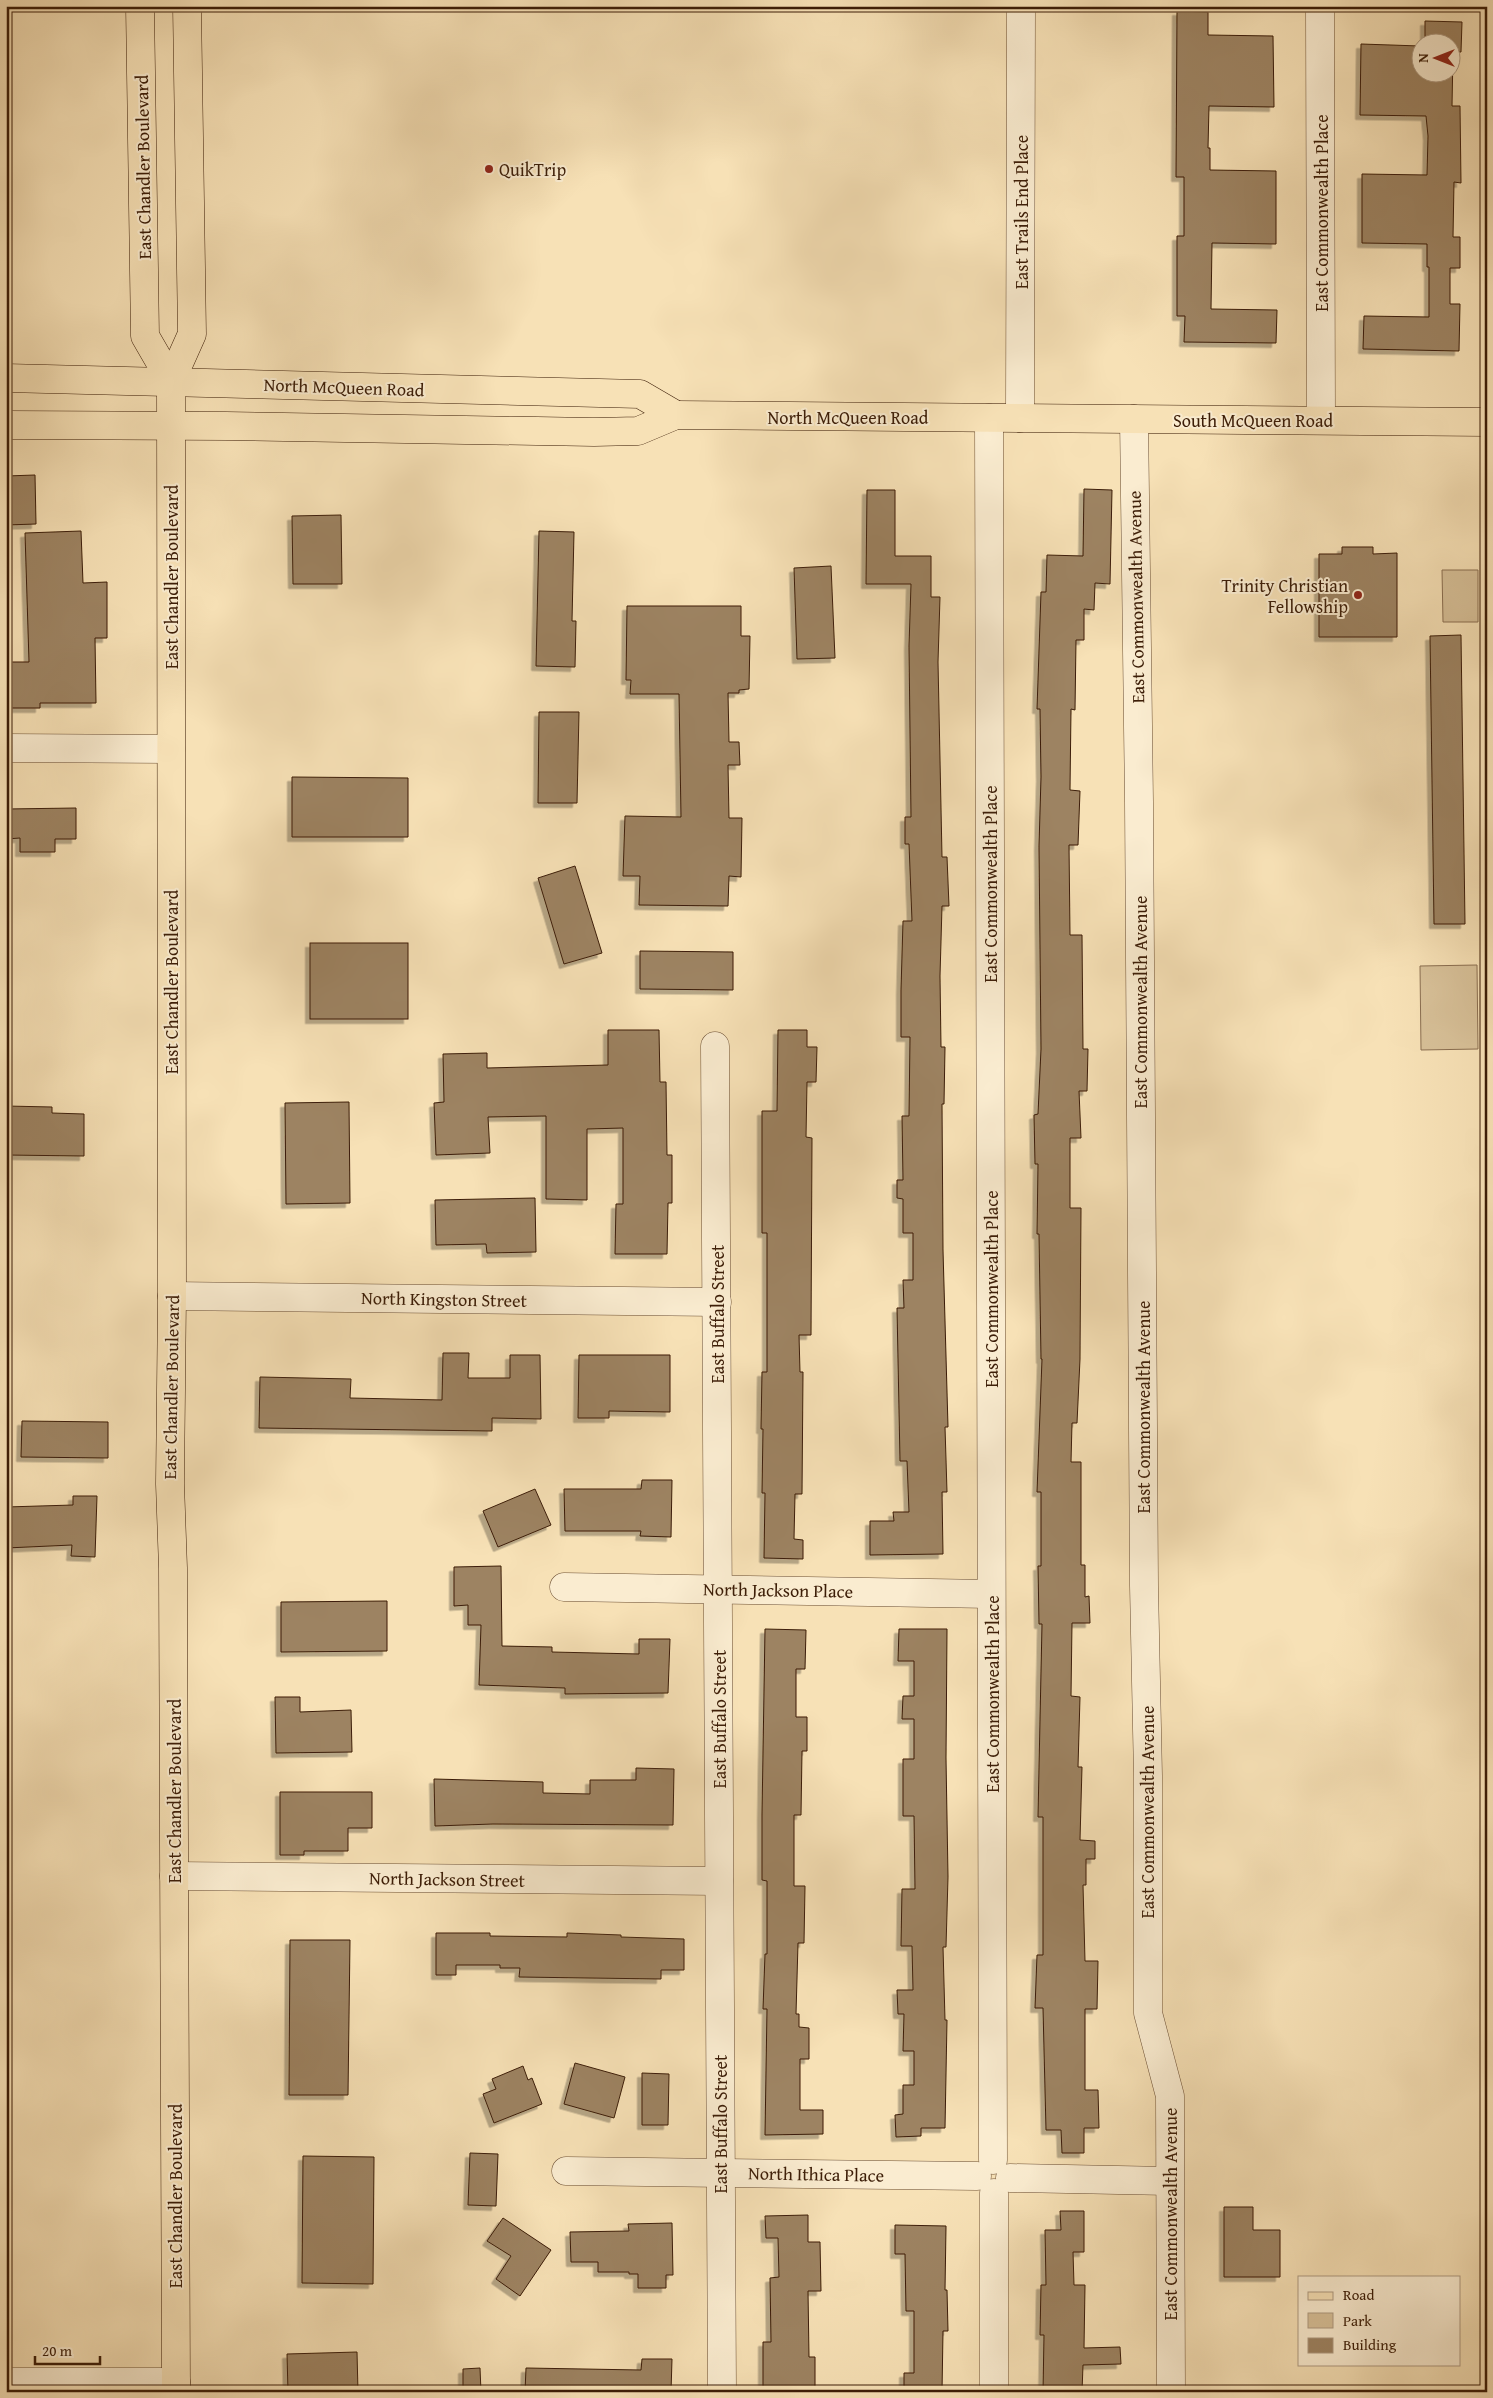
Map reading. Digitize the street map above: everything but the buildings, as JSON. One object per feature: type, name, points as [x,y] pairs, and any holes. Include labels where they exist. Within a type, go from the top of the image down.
[{"type":"main road","name":"East Chandler Boulevard","points":[[140,6],[145,336],[171,381]]},
{"type":"main road","name":"East Chandler Boulevard","points":[[176,2387],[173,1568],[170,1484],[172,1296],[171,381],[192,334],[187,6]]},
{"type":"main road","name":"North McQueen Road","points":[[6,378],[640,394],[676,416]]},
{"type":"main road","name":"North McQueen Road","points":[[6,425],[171,425],[638,431],[676,416],[1020,418]]},
{"type":"main road","name":"South McQueen Road","points":[[1020,418],[1487,422]]},
{"type":"street","name":"East Trails End Place","points":[[1020,418],[1021,6]]},
{"type":"street","name":"East Commonwealth Place","points":[[1320,6],[1321,420]]},
{"type":"street","name":"East Commonwealth Place","points":[[989,418],[994,2392]]},
{"type":"street","name":"East Commonwealth Avenue","points":[[1134,419],[1139,802],[1144,1586],[1148,1776],[1148,2013],[1170,2096],[1171,2392]]},
{"type":"street","points":[[6,748],[171,749]]},
{"type":"street","name":"East Buffalo Street","points":[[715,1046],[722,2392]]},
{"type":"street","name":"North Kingston Street","points":[[172,1296],[716,1302]]},
{"type":"street","name":"North Jackson Place","points":[[564,1587],[992,1594]]},
{"type":"street","name":"North Jackson Street","points":[[174,1876],[719,1881]]},
{"type":"street","name":"North Ithica Place","points":[[566,2171],[1169,2181]]},
{"type":"street","points":[[6,2382],[176,2387]]},
{"type":"green space","points":[[1442,570],[1478,570],[1478,622],[1443,622]]},
{"type":"green space","points":[[1477,965],[1478,1049],[1421,1050],[1420,966]]},
{"type":"place","name":"QuikTrip","points":[[489,169]]},
{"type":"place","name":"Trinity Christian Fellowship","points":[[1358,595]]}]
